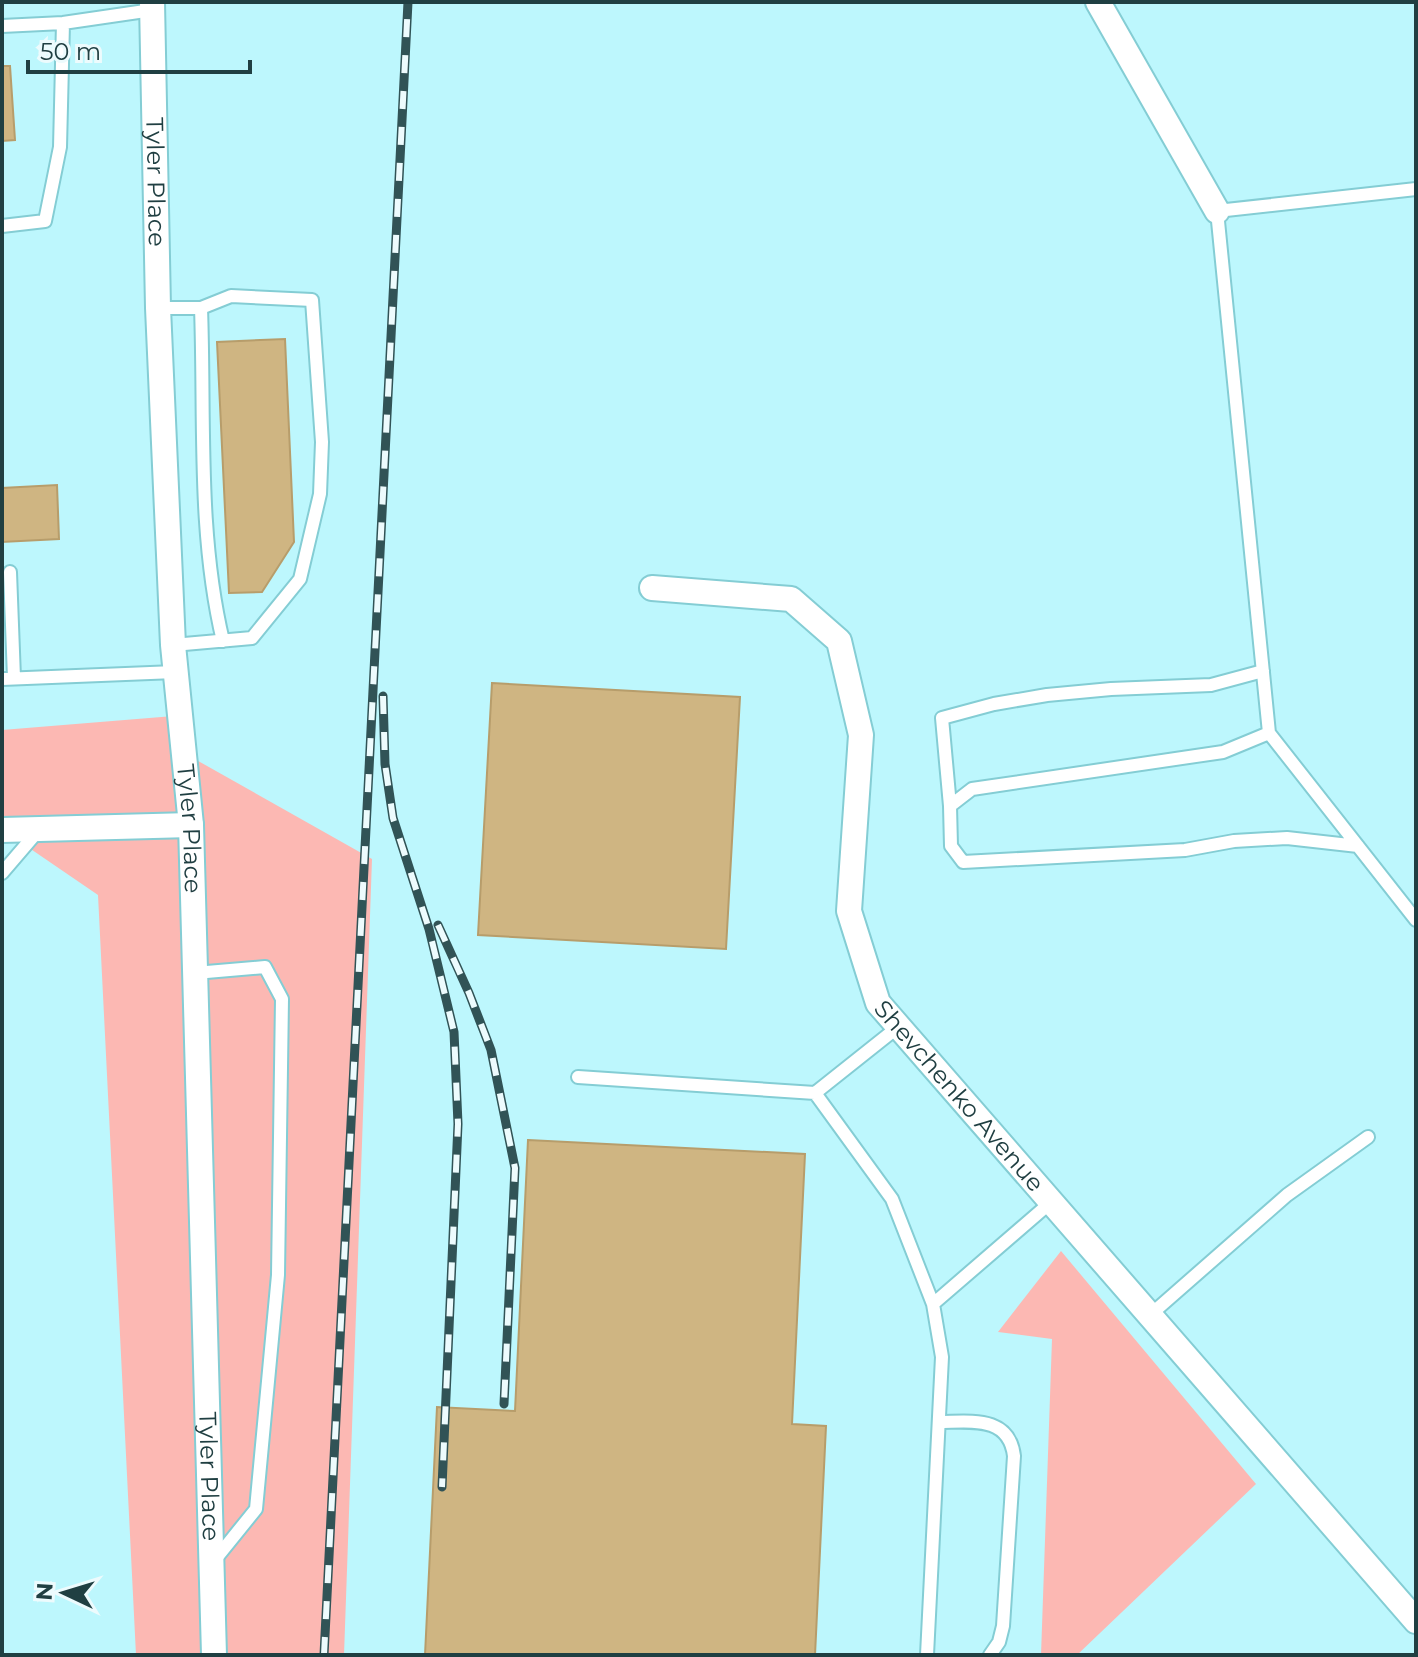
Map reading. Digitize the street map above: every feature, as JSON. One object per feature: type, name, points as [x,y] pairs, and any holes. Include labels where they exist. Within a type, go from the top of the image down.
[{"type":"street","points":[[1098,2],[1217,211]]},
{"type":"street","name":"Tyler Place","points":[[152,6],[158,308],[173,645],[191,825],[214,1655]]},
{"type":"street","name":"Shevchenko Avenue","points":[[652,588],[791,599],[839,641],[861,735],[849,911],[878,1003],[1416,1621]]},
{"type":"street","points":[[2,830],[191,825]]},
{"type":"lane","points":[[2,26],[63,23],[152,6]]},
{"type":"lane","points":[[2,226],[45,221],[60,147],[63,23]]},
{"type":"lane","points":[[1416,189],[1217,211],[1269,733],[1416,920]]},
{"type":"lane","points":[[158,308],[201,308],[231,296],[312,300],[322,442],[320,494],[300,579],[252,638],[173,645]]},
{"type":"lane","points":[[201,308],[203,472],[215,604],[223,641]]},
{"type":"lane","points":[[10,572],[8,679],[175,672]]},
{"type":"lane","points":[[1263,671],[1211,685],[1047,695],[994,704],[942,718],[951,846],[963,862],[1185,850],[1234,841],[1287,838],[1358,846]]},
{"type":"lane","points":[[950,806],[972,789],[1223,752],[1269,733]]},
{"type":"lane","points":[[2,873],[40,829]]},
{"type":"lane","points":[[195,973],[265,967],[282,999],[278,1275],[256,1509],[212,1564]]},
{"type":"lane","points":[[578,1077],[815,1093],[898,1027]]},
{"type":"lane","points":[[815,1093],[892,1199],[933,1304],[942,1357],[927,1655]]},
{"type":"lane","points":[[1149,1316],[1287,1195],[1368,1137]]},
{"type":"lane","points":[[933,1304],[1050,1203]]},
{"type":"lane","points":[[939,1422],[991,1425],[1006,1432],[1012,1441],[1014,1456],[1003,1626],[999,1642],[990,1655]]},
{"type":"shaded area","points":[[186,715],[184,753],[372,859],[344,1655],[136,1655],[98,895],[19,841],[2,841],[2,730]]},
{"type":"shaded area","points":[[1061,1251],[1256,1484],[1077,1655],[1041,1655],[1052,1339],[998,1332]]},
{"type":"building","points":[[2,66],[10,66],[15,140],[2,141]]},
{"type":"building","points":[[285,339],[294,542],[262,592],[229,593],[217,342]]},
{"type":"building","points":[[57,485],[59,539],[2,542],[2,488]]},
{"type":"building","points":[[492,683],[740,697],[726,949],[478,935]]},
{"type":"building","points":[[528,1140],[805,1154],[792,1424],[826,1426],[815,1655],[425,1655],[437,1407],[515,1411]]},
{"type":"railway","points":[[324,1655],[408,2]]},
{"type":"railway","points":[[383,696],[385,764],[393,818],[429,929],[454,1032],[458,1124],[442,1487]]},
{"type":"railway","points":[[438,925],[491,1050],[515,1168],[504,1404]]}]
